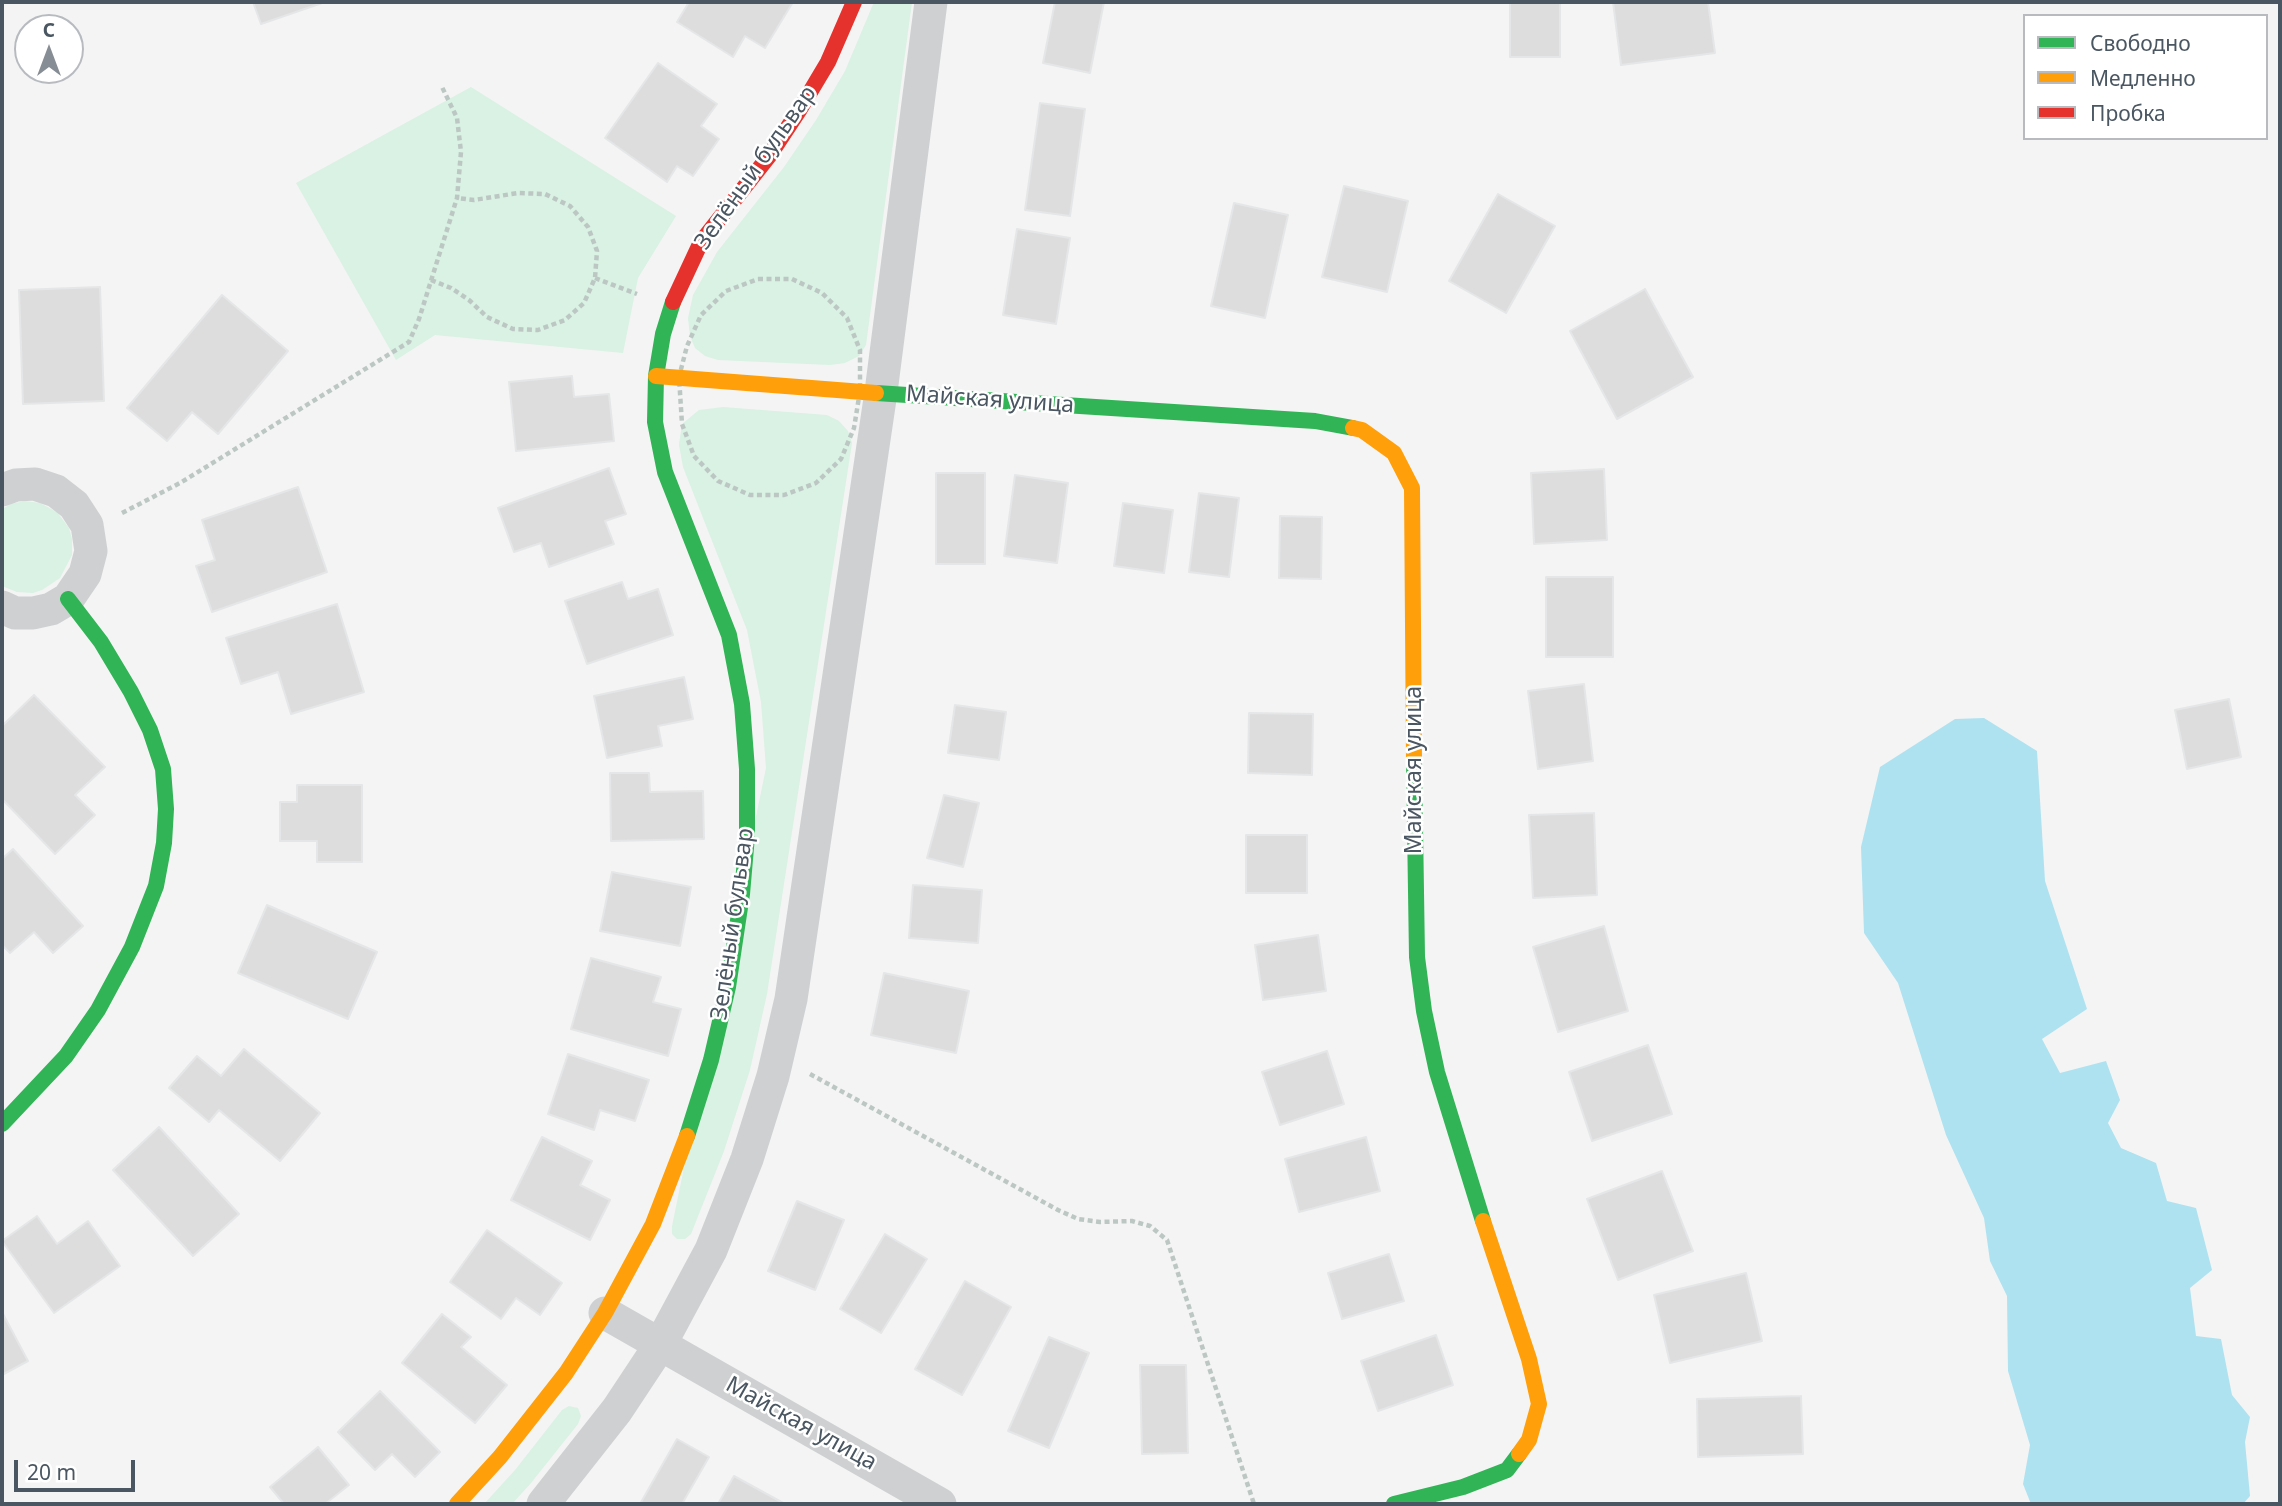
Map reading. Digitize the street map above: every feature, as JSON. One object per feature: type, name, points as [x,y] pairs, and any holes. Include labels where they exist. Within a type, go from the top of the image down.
[{"type":"street","name":"Зелёный бульвар","points":[[457,1504],[500,1457],[566,1373],[605,1312],[653,1224],[687,1137],[711,1060],[728,987],[742,894],[747,836],[743,704],[729,635],[665,472],[655,422],[656,376],[663,334],[677,291],[701,242],[769,156],[800,109],[828,62],[854,2]]},
{"type":"street","points":[[542,1504],[617,1410],[660,1345],[716,1237],[747,1159],[777,1056],[791,999],[881,393],[931,2]]},
{"type":"street","name":"Майская улица","points":[[656,376],[1315,421],[1362,430],[1394,453],[1412,488],[1415,887],[1417,957],[1424,1012],[1437,1072],[1466,1171],[1530,1359],[1539,1404],[1530,1440],[1507,1470],[1463,1487],[1394,1504]]},
{"type":"street","points":[[2,490],[16,485],[35,484],[56,491],[74,505],[87,525],[91,551],[85,575],[68,598],[51,609],[15,613],[2,607]]},
{"type":"street","points":[[2,1124],[66,1056],[98,1010],[132,947],[156,886],[164,844],[166,809],[163,769],[150,730],[101,642],[68,598]]},
{"type":"street","name":"Майская улица","points":[[605,1312],[940,1504]]},
{"type":"path","points":[[122,513],[180,483],[409,342],[419,319],[457,198],[461,152],[457,118],[442,87]]},
{"type":"path","points":[[431,280],[451,288],[487,317],[513,329],[538,330],[565,320],[584,303],[595,278],[597,251],[588,227],[570,206],[544,194],[518,193],[474,200],[457,198]]},
{"type":"path","points":[[595,278],[642,296]]},
{"type":"path","points":[[777,1056],[1058,1210],[1078,1219],[1100,1222],[1132,1221],[1150,1226],[1167,1240],[1254,1504]]},
{"type":"green space","points":[[874,2],[912,2],[866,345],[859,356],[845,363],[830,365],[718,360],[705,356],[695,348],[690,336],[688,318],[693,295],[717,252],[784,167],[816,120],[845,71]]},
{"type":"green space","points":[[471,87],[676,216],[638,278],[623,353],[435,335],[396,360],[296,183]]},
{"type":"green space","points":[[723,407],[827,415],[839,421],[848,431],[852,443],[767,994],[750,1070],[724,1151],[691,1234],[685,1239],[677,1239],[672,1234],[672,1226],[766,768],[761,702],[747,630],[683,467],[679,445],[682,424],[699,410]]},
{"type":"green space","points":[[25,501],[40,503],[57,512],[69,528],[72,539],[72,555],[60,578],[33,593],[17,592],[2,586],[2,509]]},
{"type":"green space","points":[[569,1406],[578,1408],[581,1416],[578,1424],[531,1483],[512,1504],[484,1504],[515,1470],[562,1410]]},
{"type":"water","points":[[1984,718],[2037,751],[2045,881],[2087,1009],[2042,1039],[2060,1073],[2106,1061],[2120,1100],[2108,1123],[2121,1148],[2156,1163],[2167,1201],[2196,1208],[2212,1270],[2190,1288],[2196,1336],[2221,1339],[2232,1395],[2250,1417],[2245,1442],[2250,1496],[2243,1504],[2031,1504],[2023,1484],[2030,1445],[2008,1371],[2007,1296],[1990,1261],[1984,1218],[1946,1135],[1898,983],[1864,933],[1861,847],[1880,767],[1955,719]]},
{"type":"building","points":[[253,2],[325,2],[261,24]]},
{"type":"building","points":[[689,2],[793,2],[765,48],[745,36],[733,57],[677,22]]},
{"type":"building","points":[[1055,2],[1104,2],[1090,73],[1043,63]]},
{"type":"building","points":[[1510,2],[1560,2],[1560,57],[1510,57]]},
{"type":"building","points":[[1613,2],[1708,2],[1715,53],[1621,65]]},
{"type":"building","points":[[658,63],[717,104],[701,126],[719,139],[693,176],[677,166],[667,182],[605,138]]},
{"type":"building","points":[[1040,103],[1085,109],[1070,216],[1025,210]]},
{"type":"building","points":[[1344,186],[1408,201],[1387,292],[1322,277]]},
{"type":"building","points":[[1498,194],[1555,226],[1506,313],[1449,281]]},
{"type":"building","points":[[1234,203],[1288,215],[1265,318],[1211,306]]},
{"type":"building","points":[[1017,229],[1070,238],[1056,324],[1003,315]]},
{"type":"building","points":[[100,287],[104,401],[23,404],[19,290]]},
{"type":"building","points":[[1645,289],[1693,377],[1617,419],[1570,331]]},
{"type":"building","points":[[222,295],[288,351],[218,434],[192,412],[167,441],[127,408]]},
{"type":"building","points":[[572,376],[574,397],[609,394],[614,441],[516,451],[509,382]]},
{"type":"building","points":[[609,468],[626,514],[605,521],[614,544],[549,567],[541,543],[514,552],[498,508]]},
{"type":"building","points":[[1604,469],[1607,540],[1534,544],[1531,473]]},
{"type":"building","points":[[936,473],[985,473],[985,564],[936,564]]},
{"type":"building","points":[[1015,475],[1068,483],[1057,563],[1004,556]]},
{"type":"building","points":[[298,487],[327,572],[212,612],[196,566],[215,560],[202,520]]},
{"type":"building","points":[[1199,493],[1239,498],[1229,577],[1189,572]]},
{"type":"building","points":[[1123,503],[1173,510],[1164,573],[1114,566]]},
{"type":"building","points":[[1280,516],[1322,517],[1321,579],[1279,578]]},
{"type":"building","points":[[1546,577],[1613,577],[1613,657],[1546,657]]},
{"type":"building","points":[[622,582],[628,599],[658,589],[673,635],[587,664],[565,601]]},
{"type":"building","points":[[337,604],[364,692],[291,714],[278,672],[241,684],[226,638]]},
{"type":"building","points":[[684,677],[693,719],[658,726],[662,746],[607,758],[594,696]]},
{"type":"building","points":[[1584,684],[1593,761],[1538,769],[1528,691]]},
{"type":"building","points":[[34,695],[105,767],[75,795],[95,815],[55,854],[2,799],[2,726]]},
{"type":"building","points":[[2229,699],[2241,757],[2187,769],[2175,710]]},
{"type":"building","points":[[955,705],[1006,712],[999,760],[948,753]]},
{"type":"building","points":[[1249,713],[1313,714],[1312,775],[1248,773]]},
{"type":"building","points":[[610,773],[649,773],[650,792],[703,791],[704,839],[611,841]]},
{"type":"building","points":[[297,785],[362,785],[362,862],[317,862],[317,841],[280,841],[280,802],[297,802]]},
{"type":"building","points":[[944,795],[979,803],[963,867],[927,858]]},
{"type":"building","points":[[1594,813],[1597,895],[1533,898],[1529,815]]},
{"type":"building","points":[[1246,835],[1307,835],[1307,893],[1246,893]]},
{"type":"building","points":[[13,849],[83,926],[53,953],[34,932],[10,953],[2,945],[2,859]]},
{"type":"building","points":[[612,872],[691,887],[680,946],[600,931]]},
{"type":"building","points":[[913,885],[982,890],[978,943],[909,938]]},
{"type":"building","points":[[267,905],[377,952],[348,1019],[238,973]]},
{"type":"building","points":[[1604,926],[1628,1011],[1558,1032],[1533,947]]},
{"type":"building","points":[[1318,935],[1326,991],[1263,1000],[1255,945]]},
{"type":"building","points":[[591,958],[661,977],[653,1002],[681,1009],[668,1056],[571,1029]]},
{"type":"building","points":[[884,973],[969,991],[956,1053],[871,1035]]},
{"type":"building","points":[[1648,1045],[1672,1114],[1592,1141],[1569,1072]]},
{"type":"building","points":[[244,1049],[320,1113],[280,1161],[219,1110],[209,1122],[169,1088],[197,1056],[221,1076]]},
{"type":"building","points":[[1327,1051],[1344,1104],[1280,1125],[1262,1072]]},
{"type":"building","points":[[568,1054],[649,1080],[635,1121],[600,1110],[594,1130],[548,1114]]},
{"type":"building","points":[[159,1127],[239,1214],[193,1256],[113,1170]]},
{"type":"building","points":[[542,1137],[592,1161],[580,1185],[610,1200],[590,1240],[511,1200]]},
{"type":"building","points":[[1366,1137],[1380,1191],[1299,1212],[1285,1159]]},
{"type":"building","points":[[1662,1171],[1693,1251],[1618,1280],[1587,1199]]},
{"type":"building","points":[[797,1201],[844,1220],[815,1290],[768,1271]]},
{"type":"building","points":[[37,1216],[57,1244],[88,1221],[120,1266],[54,1313],[2,1241]]},
{"type":"building","points":[[487,1230],[562,1283],[540,1315],[516,1298],[501,1319],[450,1282]]},
{"type":"building","points":[[885,1234],[927,1259],[881,1333],[840,1309]]},
{"type":"building","points":[[1389,1254],[1404,1301],[1342,1319],[1328,1273]]},
{"type":"building","points":[[1746,1273],[1762,1341],[1670,1363],[1654,1295]]},
{"type":"building","points":[[965,1281],[1011,1307],[962,1395],[915,1369]]},
{"type":"building","points":[[2,1312],[28,1361],[2,1375]]},
{"type":"building","points":[[442,1314],[471,1337],[461,1347],[507,1385],[475,1423],[402,1363]]},
{"type":"building","points":[[1436,1335],[1453,1385],[1378,1411],[1361,1361]]},
{"type":"building","points":[[1049,1337],[1089,1353],[1049,1448],[1008,1431]]},
{"type":"building","points":[[1140,1365],[1186,1365],[1188,1453],[1142,1454]]},
{"type":"building","points":[[380,1391],[440,1452],[415,1477],[392,1454],[375,1470],[338,1432]]},
{"type":"building","points":[[1801,1396],[1803,1454],[1698,1457],[1697,1399]]},
{"type":"building","points":[[677,1439],[709,1457],[682,1504],[640,1504]]},
{"type":"building","points":[[318,1447],[349,1485],[325,1504],[284,1504],[270,1487]]},
{"type":"building","points":[[734,1476],[785,1504],[718,1504]]},
{"type":"traffic: fast","points":[[673,302],[663,334],[656,376],[655,422],[665,472],[729,635],[742,704],[747,769],[747,836],[742,894],[728,987],[711,1060],[687,1136]]},
{"type":"traffic: fast","points":[[876,393],[1315,421],[1353,428]]},
{"type":"traffic: fast","points":[[2,1124],[66,1056],[98,1010],[132,947],[156,886],[164,843],[166,809],[163,769],[150,730],[101,642],[68,599]]},
{"type":"traffic: fast","points":[[1414,760],[1417,957],[1424,1011],[1437,1072],[1483,1221]]},
{"type":"traffic: fast","points":[[1394,1504],[1463,1487],[1507,1470],[1519,1454]]},
{"type":"traffic: slow","points":[[656,376],[876,393]]},
{"type":"traffic: slow","points":[[1353,428],[1362,430],[1394,453],[1412,488],[1414,760]]},
{"type":"traffic: slow","points":[[457,1504],[500,1457],[566,1373],[605,1313],[653,1224],[687,1136]]},
{"type":"traffic: slow","points":[[1483,1221],[1529,1359],[1539,1404],[1529,1440],[1519,1454]]},
{"type":"traffic: jam","points":[[673,302],[701,242],[769,156],[800,109],[828,62],[854,2]]}]
